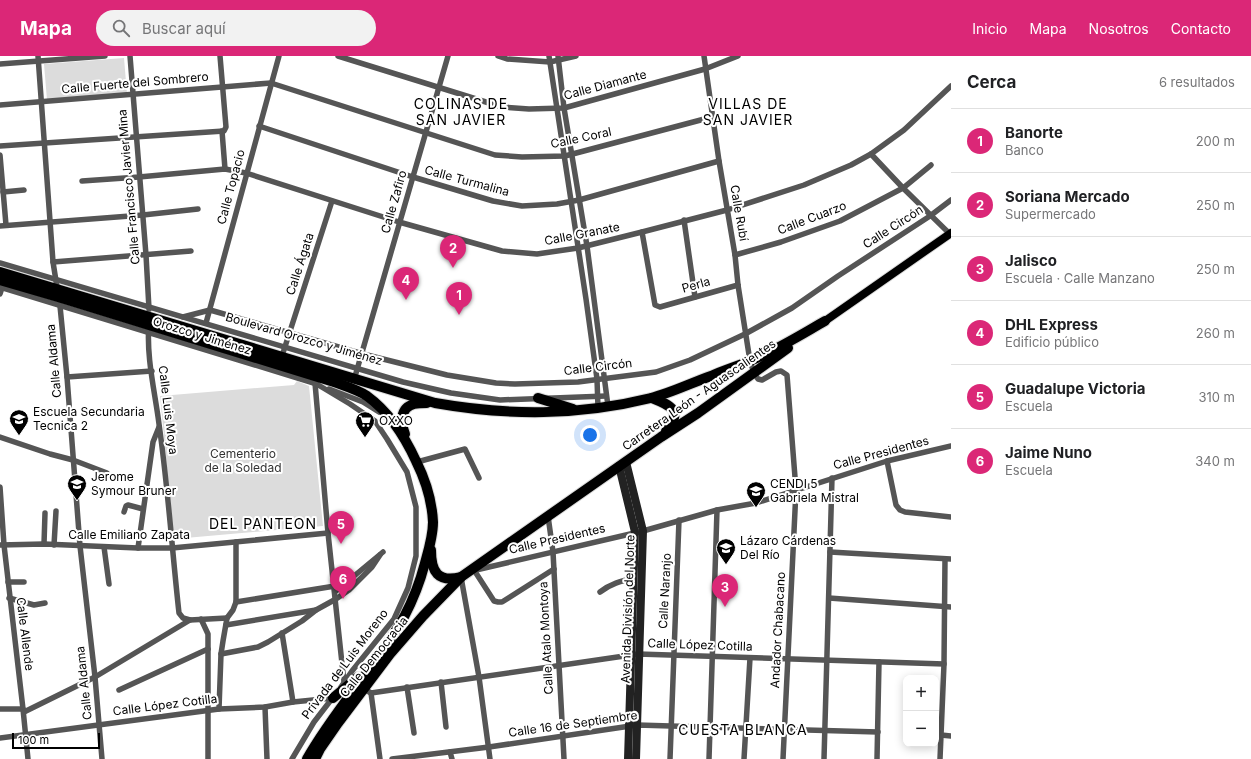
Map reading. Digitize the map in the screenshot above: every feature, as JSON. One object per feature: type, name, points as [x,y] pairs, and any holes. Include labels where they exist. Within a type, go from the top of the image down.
[{"type":"highway","name":"Orozco y Jiménez","points":[[0,272],[58,297]]},
{"type":"highway","name":"Orozco y Jiménez","points":[[1,287],[58,297],[284,352],[355,379]]},
{"type":"highway","name":"Orozco y Jiménez","points":[[148,320],[334,382],[350,396]]},
{"type":"highway","name":"Boulevard Orozco y Jiménez","points":[[355,379],[435,403],[466,409],[500,412],[549,413],[603,407],[652,398],[750,361],[762,356],[825,321]]},
{"type":"highway","name":"Carretera León - Aguascalientes","points":[[468,573],[754,373],[825,321]]},
{"type":"highway","points":[[350,396],[366,396],[384,411],[410,446]]},
{"type":"highway","points":[[538,398],[576,410]]},
{"type":"highway","points":[[652,398],[668,404],[673,409],[674,417],[672,425],[661,437]]},
{"type":"highway","points":[[435,403],[413,404],[404,411],[401,423],[423,475],[428,496],[433,521],[431,560],[434,568],[438,575],[450,580],[468,573]]},
{"type":"highway","points":[[343,705],[367,691],[379,655],[404,617],[416,592],[431,542]]},
{"type":"highway","name":"Calle Democracia","points":[[315,759],[320,749],[367,691],[390,654],[423,616],[468,573]]},
{"type":"highway","name":"Calle Democracia","points":[[306,759],[331,720],[379,655]]},
{"type":"highway","points":[[333,698],[371,666]]},
{"type":"main road","name":"Carretera León - Aguascalientes","points":[[825,321],[950,234]]},
{"type":"street","points":[[0,64],[38,59],[105,56]]},
{"type":"street","name":"Calle Francisco Javier Mina","points":[[130,56],[146,255],[148,320]]},
{"type":"street","points":[[220,56],[226,127],[223,131],[225,169]]},
{"type":"street","name":"Calle Topacio","points":[[206,323],[279,56]]},
{"type":"street","name":"Calle Diamante","points":[[338,56],[502,107],[529,109],[564,108],[705,69],[738,56]]},
{"type":"street","name":"Calle Zafiro","points":[[350,396],[448,56]]},
{"type":"street","points":[[498,56],[506,59],[549,59],[576,56]]},
{"type":"street","name":"Calle Rubí","points":[[704,56],[712,117],[735,255],[745,334],[754,373]]},
{"type":"street","points":[[558,58],[564,108],[587,246],[606,396],[603,407]]},
{"type":"street","name":"Calle Aldama","points":[[38,59],[53,262],[67,377],[80,546],[95,677],[102,759]]},
{"type":"street","points":[[549,59],[565,156],[597,379],[597,396],[603,407]]},
{"type":"street","name":"Calle Fuerte del Sombrero","points":[[0,105],[271,83]]},
{"type":"street","name":"Calle Coral","points":[[271,83],[495,155],[522,157],[565,156],[712,117]]},
{"type":"street","name":"Calle Granate","points":[[82,181],[225,169],[246,173],[399,222],[502,252],[537,254],[578,248],[642,232],[727,210],[804,185],[871,154],[904,130],[951,86]]},
{"type":"street","name":"Calle Turmalina","points":[[259,126],[413,177],[493,201],[522,206],[557,204],[579,200],[719,160]]},
{"type":"street","points":[[0,146],[223,131]]},
{"type":"street","points":[[871,154],[930,216],[950,234]]},
{"type":"street","points":[[0,155],[3,192],[3,225],[143,215],[198,209]]},
{"type":"street","name":"Calle Cuarzo","points":[[735,255],[781,242],[840,222],[903,188],[931,165]]},
{"type":"street","points":[[3,192],[24,190]]},
{"type":"street","name":"Calle Ágata","points":[[284,352],[332,200]]},
{"type":"street","name":"Calle Circón","points":[[210,310],[363,354],[447,375],[496,383],[515,384],[578,382],[656,372],[690,360],[745,334],[792,308],[930,216],[951,200]]},
{"type":"street","points":[[684,220],[695,297]]},
{"type":"street","name":"Perla","points":[[642,232],[655,305],[660,307],[738,285]]},
{"type":"street","points":[[53,262],[191,251]]},
{"type":"street","name":"Boulevard Orozco y Jiménez","points":[[0,263],[55,278],[148,320],[183,317],[206,323],[284,352],[358,368],[403,382],[451,393],[500,400],[606,396]]},
{"type":"street","points":[[183,317],[210,310]]},
{"type":"street","name":"Calle Luis Moya","points":[[148,320],[152,371],[160,425],[179,613],[183,618],[190,620]]},
{"type":"street","name":"Orozco y Jiménez","points":[[148,320],[350,396]]},
{"type":"street","name":"Andador Chabacano","points":[[754,373],[758,379],[762,380],[781,370],[787,375],[796,490],[783,759]]},
{"type":"street","points":[[67,377],[152,371]]},
{"type":"street","points":[[315,383],[328,533],[344,682]]},
{"type":"street","name":"Privada de Luis Moreno","points":[[292,759],[314,722],[352,671],[394,619],[408,588],[416,556],[416,507],[406,472],[388,439],[375,421],[350,396]]},
{"type":"street","points":[[138,548],[153,442],[160,425]]},
{"type":"street","points":[[0,437],[73,460],[107,473]]},
{"type":"street","name":"Calle Presidentes","points":[[468,573],[718,510],[756,503],[887,461],[951,446]]},
{"type":"street","points":[[417,462],[465,449],[479,478]]},
{"type":"street","points":[[887,461],[896,505],[900,510],[905,512],[951,517]]},
{"type":"street","name":"Avenida División del Norte","points":[[622,464],[639,531],[633,725],[636,759]]},
{"type":"street","points":[[824,759],[832,478]]},
{"type":"street","name":"Calle Allende","points":[[0,487],[3,564],[8,582],[24,710],[28,759]]},
{"type":"street","points":[[124,512],[126,506],[128,505],[143,508]]},
{"type":"street","points":[[709,759],[718,510]]},
{"type":"street","points":[[54,545],[56,511]]},
{"type":"street","points":[[44,544],[45,513]]},
{"type":"street","name":"Calle Atalo Montoya","points":[[548,516],[553,552],[564,759]]},
{"type":"street","name":"Calle Naranjo","points":[[670,759],[679,520]]},
{"type":"street","name":"Avenida División del Norte","points":[[635,654],[634,578],[639,531]]},
{"type":"street","name":"Calle Emiliano Zapata","points":[[2,545],[44,544],[172,548],[328,533]]},
{"type":"street","points":[[219,709],[221,654],[227,618],[233,610],[236,602],[236,542]]},
{"type":"street","points":[[104,547],[109,584]]},
{"type":"street","points":[[830,552],[948,559],[948,607],[940,759]]},
{"type":"street","points":[[221,654],[258,647],[302,621],[316,610],[349,590],[372,567],[382,553],[335,588],[236,602]]},
{"type":"street","points":[[468,573],[494,601],[502,602],[554,569]]},
{"type":"street","points":[[468,573],[479,677],[490,759]]},
{"type":"street","points":[[600,592],[606,587],[615,583],[634,578]]},
{"type":"street","points":[[8,582],[24,582]]},
{"type":"street","points":[[9,598],[34,605],[45,603]]},
{"type":"street","points":[[829,598],[948,607]]},
{"type":"street","points":[[226,625],[316,610]]},
{"type":"street","points":[[0,709],[24,710],[95,677],[190,620],[227,618]]},
{"type":"street","points":[[202,619],[208,634],[208,759]]},
{"type":"street","points":[[282,633],[293,702]]},
{"type":"street","points":[[120,690],[208,649]]},
{"type":"street","name":"Calle López Cotilla","points":[[367,691],[407,688],[635,654],[944,664]]},
{"type":"street","points":[[744,759],[750,658]]},
{"type":"street","points":[[877,759],[879,662]]},
{"type":"street","points":[[441,682],[446,728]]},
{"type":"street","points":[[407,688],[414,733]]},
{"type":"street","points":[[367,691],[380,759]]},
{"type":"street","name":"Calle López Cotilla","points":[[0,738],[219,709],[266,707],[293,702],[333,698]]},
{"type":"street","points":[[266,707],[267,759]]},
{"type":"street","name":"Avenida División del Norte","points":[[628,759],[633,725]]},
{"type":"street","name":"Calle 16 de Septiembre","points":[[392,759],[418,757],[489,747],[633,725],[878,732]]},
{"type":"street","points":[[941,735],[951,736]]},
{"type":"street","points":[[450,752],[452,759]]},
{"type":"green space","points":[[124,58],[127,94],[47,100],[44,64]]},
{"type":"green space","name":"Cementerio de la Soledad","points":[[297,381],[309,386],[323,526],[174,539],[160,396],[294,385]]},
{"type":"place","name":"Soriana Mercado","points":[[453,268]]},
{"type":"place","name":"DHL Express","points":[[406,300]]},
{"type":"place","name":"Banorte","points":[[459,315]]},
{"type":"place","name":"Escuela Secundaria Tecnica 2","points":[[19,436]]},
{"type":"place","name":"OXXO","points":[[365,438]]},
{"type":"place","name":"Jerome Symour Bruner","points":[[77,501]]},
{"type":"place","name":"CENDI 5 Gabriela Mistral","points":[[756,508]]},
{"type":"place","name":"Guadalupe Victoria","points":[[341,544]]},
{"type":"place","name":"Lázaro Cárdenas Del Río","points":[[726,565]]},
{"type":"place","name":"Jaime Nuno","points":[[343,599]]},
{"type":"place","name":"Jalisco","points":[[725,607]]},
{"type":"district","name":"COLINAS DE SAN JAVIER","points":[[461,112]]},
{"type":"district","name":"VILLAS DE SAN JAVIER","points":[[748,112]]},
{"type":"district","name":"DEL PANTEON","points":[[263,524]]},
{"type":"district","name":"CUESTA BLANCA","points":[[743,730]]}]
